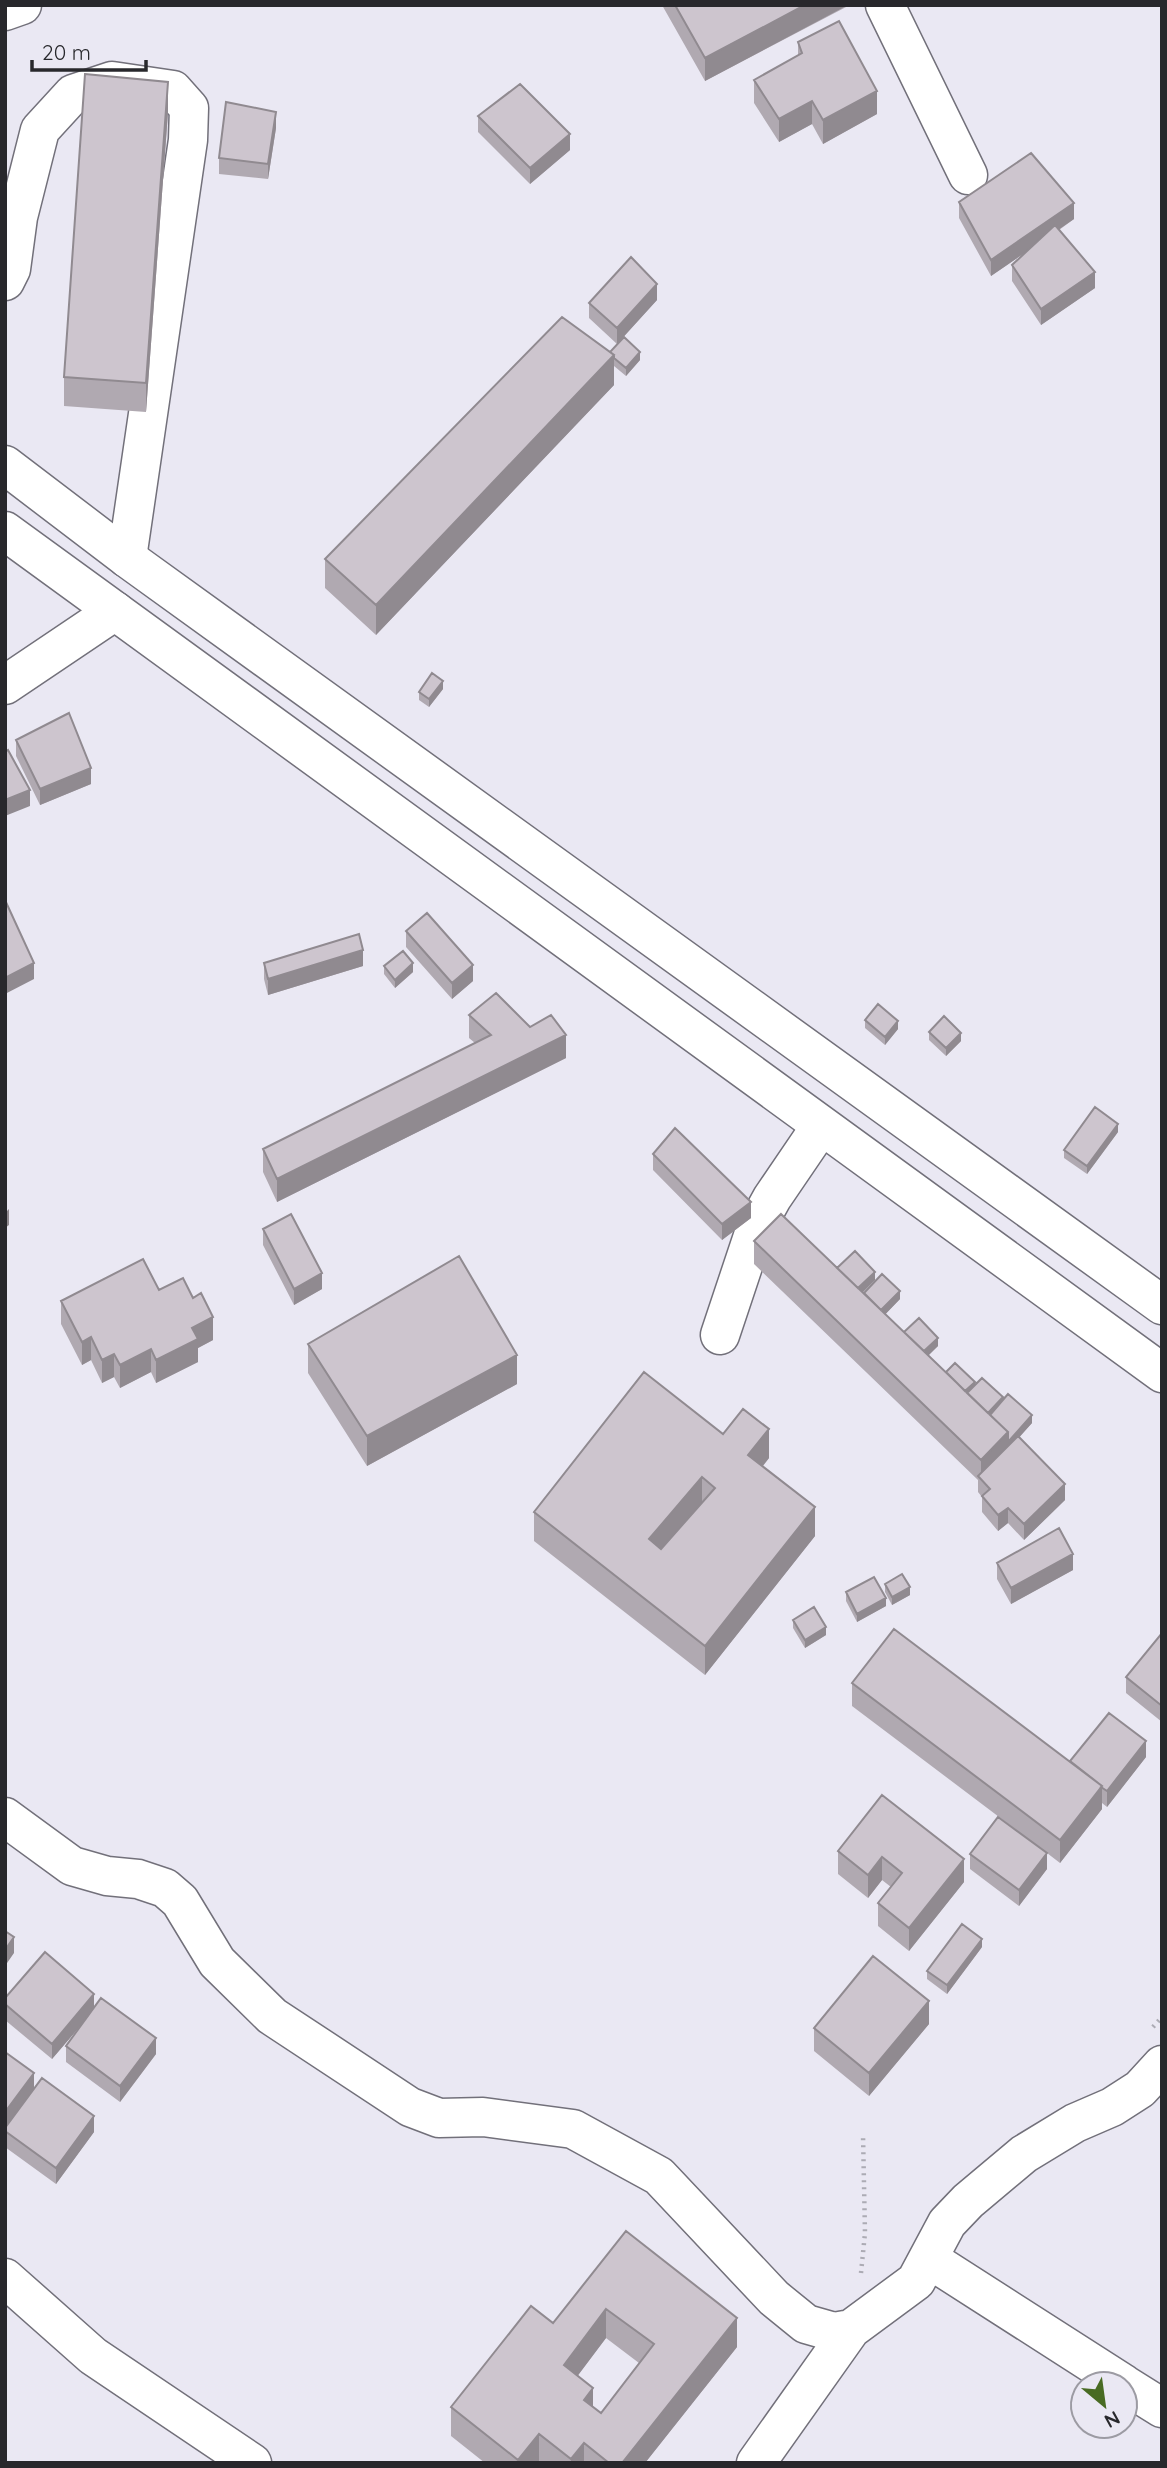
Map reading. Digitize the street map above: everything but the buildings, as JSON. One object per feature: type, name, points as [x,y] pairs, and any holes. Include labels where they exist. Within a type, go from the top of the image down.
[{"type":"main road","points":[[5,11],[22,5]]},
{"type":"main road","points":[[885,5],[968,175]]},
{"type":"main road","points":[[5,281],[11,269],[18,217],[40,131],[73,94],[112,80],[173,90],[189,108],[188,140],[127,558]]},
{"type":"main road","points":[[5,465],[127,558],[1162,1305]]},
{"type":"main road","points":[[5,531],[1162,1373]]},
{"type":"main road","points":[[5,685],[115,611]]},
{"type":"main road","points":[[720,1335],[756,1227],[772,1198],[821,1126]]},
{"type":"main road","points":[[5,1817],[72,1866],[165,1888],[180,1901],[217,1962],[272,2016],[411,2107],[439,2118],[483,2118],[573,2129],[659,2176],[774,2298],[806,2324],[834,2332],[851,2329]]},
{"type":"main road","points":[[756,2463],[851,2329],[916,2281],[947,2223],[968,2201],[1024,2154],[1140,2089],[1162,2064]]},
{"type":"main road","points":[[929,2259],[1102,2370]]},
{"type":"main road","points":[[5,2278],[93,2356],[252,2463]]},
{"type":"main road","points":[[1139,2393],[1162,2408]]},
{"type":"path","points":[[860,2273],[865,2233],[863,2134]]}]
